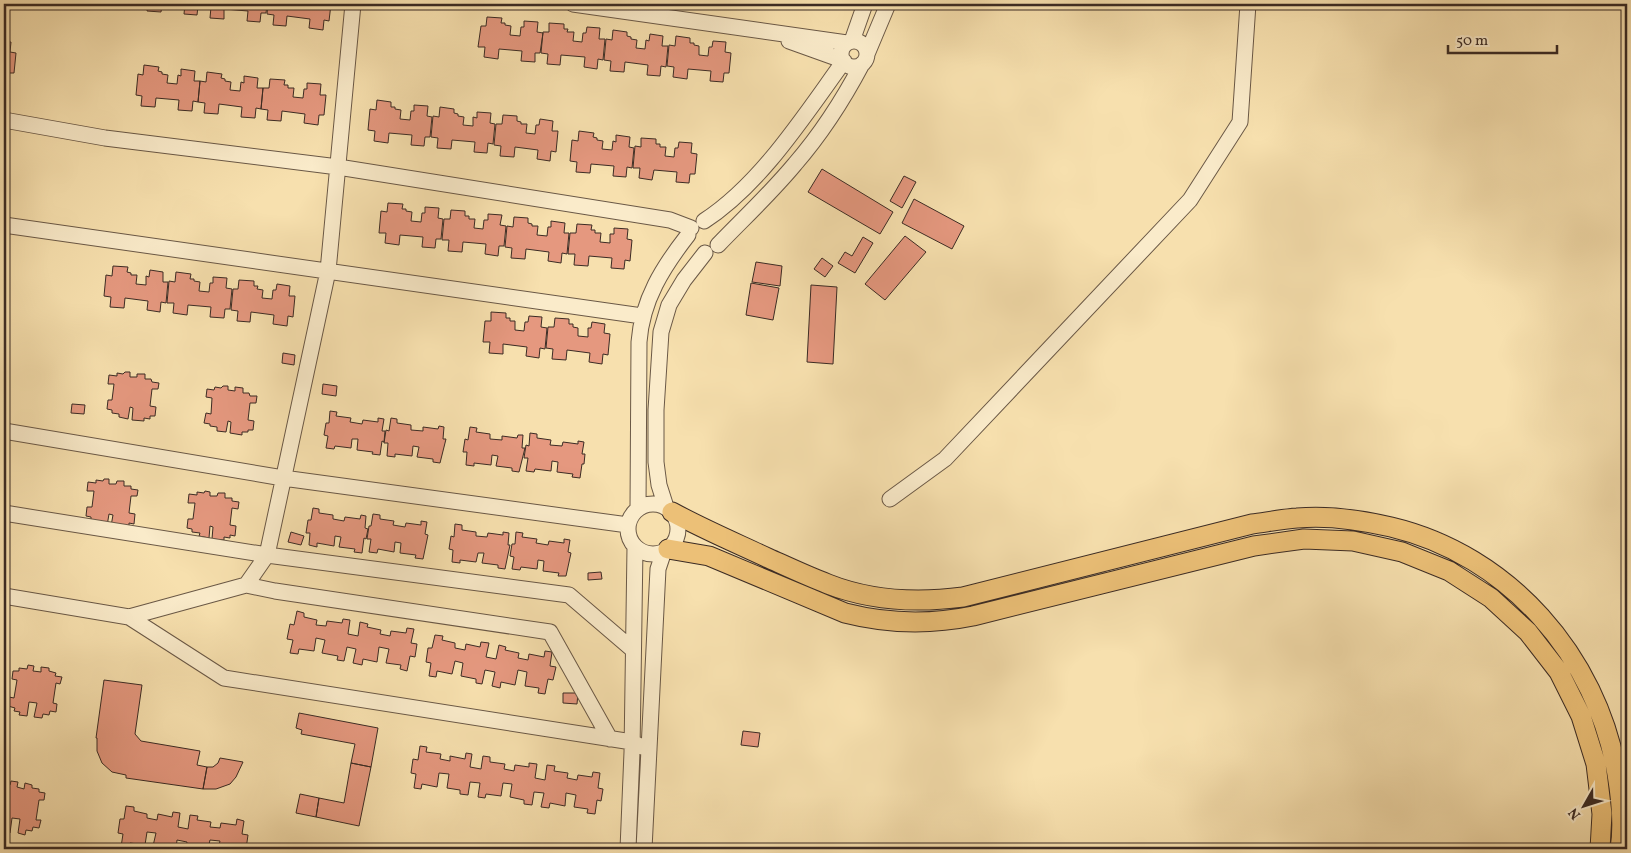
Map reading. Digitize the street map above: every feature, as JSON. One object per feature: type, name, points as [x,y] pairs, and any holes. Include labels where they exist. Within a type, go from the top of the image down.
[{"type":"main road","points":[[669,510],[710,532],[828,584],[865,596],[904,600],[962,597],[1252,524],[1298,518],[1345,519],[1391,527],[1436,542],[1477,564],[1515,591],[1548,624],[1576,662],[1598,704],[1612,749],[1620,795],[1620,849]]},
{"type":"main road","points":[[666,550],[710,556],[845,613],[866,618],[909,623],[945,621],[974,616],[1254,546],[1304,539],[1353,541],[1402,552],[1449,571],[1491,598],[1528,632],[1558,672],[1581,716],[1596,764],[1602,814],[1600,849]]},
{"type":"street","points":[[246,585],[267,555],[328,272],[353,4]]},
{"type":"street","points":[[573,4],[764,32],[863,44],[864,59]]},
{"type":"street","points":[[638,508],[642,316],[659,277],[673,254],[694,228],[731,200],[790,135],[843,60],[842,49],[849,42],[866,4]]},
{"type":"street","points":[[644,849],[658,570],[666,550],[677,536],[678,528],[659,485],[656,462],[656,410],[661,332],[669,305],[684,280],[711,249],[763,200],[796,164],[834,112],[864,59],[888,4]]},
{"type":"street","points":[[890,499],[945,459],[1190,200],[1240,122],[1248,4]]},
{"type":"street","points":[[764,32],[843,60],[846,64],[854,67],[864,59]]},
{"type":"street","points":[[4,120],[105,138],[338,167],[670,220],[694,228],[713,224],[719,231],[720,236],[711,249]]},
{"type":"street","points":[[4,225],[642,316]]},
{"type":"street","points":[[694,228],[689,240],[693,248],[696,250],[711,249]]},
{"type":"street","points":[[4,431],[283,478],[628,525]]},
{"type":"street","points":[[628,849],[632,742],[635,547],[628,533],[628,525],[633,513],[638,508],[647,504],[656,504],[669,510]]},
{"type":"street","points":[[4,514],[267,555],[569,595],[632,649]]},
{"type":"street","points":[[635,547],[649,554],[666,550]]},
{"type":"street","points":[[129,617],[246,585],[550,632],[610,739]]},
{"type":"street","points":[[4,596],[129,617],[224,678],[632,742],[649,750]]},
{"type":"building","points":[[148,4],[162,4],[161,12],[147,11]]},
{"type":"building","points":[[185,4],[204,4],[203,6],[198,6],[197,15],[184,14]]},
{"type":"building","points":[[204,4],[267,4],[266,13],[261,13],[260,22],[247,21],[248,11],[224,9],[224,19],[210,18],[211,7],[204,7]]},
{"type":"building","points":[[268,4],[331,4],[329,21],[324,20],[323,30],[309,28],[310,19],[287,16],[286,26],[273,25],[274,15],[267,14]]},
{"type":"building","points":[[487,17],[502,18],[501,23],[511,26],[510,35],[520,36],[521,27],[524,27],[524,21],[538,22],[537,32],[543,33],[540,53],[535,53],[535,62],[521,61],[522,51],[499,49],[498,59],[484,57],[485,47],[478,47],[481,26],[486,26]]},
{"type":"building","points":[[549,23],[564,24],[564,29],[568,29],[567,32],[574,32],[573,41],[582,42],[583,33],[586,33],[587,27],[600,28],[599,39],[605,39],[603,60],[598,59],[597,69],[584,67],[585,57],[561,55],[560,65],[547,64],[548,54],[541,53],[543,32],[549,32]]},
{"type":"building","points":[[613,30],[627,32],[627,36],[637,40],[636,48],[645,49],[646,40],[649,41],[650,34],[663,36],[662,46],[668,46],[666,67],[661,66],[660,76],[647,75],[648,65],[625,62],[624,72],[610,71],[611,61],[604,60],[606,39],[612,40]]},
{"type":"building","points":[[676,36],[690,38],[690,43],[699,46],[699,55],[708,56],[709,47],[712,47],[713,41],[726,42],[725,52],[731,53],[729,73],[724,73],[723,82],[710,81],[711,71],[688,69],[687,79],[673,77],[674,67],[667,66],[669,45],[675,46]]},
{"type":"building","points":[[4,42],[11,42],[10,52],[16,53],[14,73],[9,73],[8,82],[4,82]]},
{"type":"building","points":[[144,65],[159,67],[158,71],[168,75],[167,83],[177,84],[178,75],[181,76],[181,69],[195,71],[194,81],[200,81],[198,102],[193,101],[192,111],[178,110],[179,100],[156,98],[155,107],[141,106],[142,96],[136,95],[138,74],[143,75]]},
{"type":"building","points":[[207,72],[222,74],[221,78],[231,82],[230,90],[240,91],[241,82],[244,83],[244,76],[258,78],[257,88],[263,88],[261,109],[256,108],[255,118],[241,117],[242,107],[219,104],[218,114],[204,113],[205,103],[198,102],[200,81],[206,82]]},
{"type":"building","points":[[270,79],[285,80],[284,85],[288,85],[288,88],[294,88],[293,97],[303,98],[304,89],[307,89],[307,83],[321,84],[320,95],[326,95],[324,115],[319,115],[318,125],[304,123],[305,114],[282,111],[281,121],[267,120],[268,110],[261,109],[263,88],[269,88]]},
{"type":"building","points":[[377,100],[391,102],[391,107],[401,110],[400,119],[410,120],[411,111],[414,111],[414,105],[428,106],[427,116],[432,117],[430,137],[425,137],[424,146],[411,145],[412,135],[389,133],[388,143],[374,141],[375,131],[368,130],[370,109],[376,110]]},
{"type":"building","points":[[440,107],[454,109],[454,113],[464,117],[463,125],[473,126],[473,117],[477,118],[477,112],[491,113],[490,123],[495,124],[493,144],[488,143],[487,153],[474,152],[475,142],[452,140],[451,149],[437,148],[438,138],[431,137],[433,116],[439,117]]},
{"type":"building","points":[[503,115],[517,116],[517,121],[521,122],[521,124],[527,124],[526,133],[535,134],[536,125],[539,125],[540,119],[553,121],[552,131],[558,131],[556,152],[551,151],[550,161],[537,159],[538,150],[515,147],[514,157],[500,156],[501,146],[494,145],[496,124],[502,124]]},
{"type":"building","points":[[579,131],[594,133],[593,137],[603,141],[602,149],[612,150],[613,141],[616,142],[616,135],[630,137],[629,147],[634,148],[632,168],[627,167],[626,177],[613,176],[614,166],[591,164],[590,173],[576,172],[577,162],[570,161],[572,140],[578,141]]},
{"type":"building","points":[[641,138],[656,139],[656,144],[660,144],[660,147],[666,147],[665,156],[674,157],[675,148],[678,148],[679,142],[692,143],[691,153],[697,154],[695,174],[690,174],[689,183],[676,182],[677,172],[654,170],[652,180],[639,178],[640,168],[633,168],[635,146],[641,147]]},
{"type":"building","points":[[822,169],[893,212],[880,234],[808,192]]},
{"type":"building","points":[[904,176],[916,182],[902,208],[890,201]]},
{"type":"building","points":[[914,199],[964,226],[952,249],[902,223]]},
{"type":"building","points":[[388,203],[403,204],[402,209],[412,212],[411,221],[421,222],[422,213],[425,213],[425,207],[439,208],[438,218],[443,219],[441,239],[436,239],[435,248],[422,247],[423,237],[400,235],[399,245],[385,243],[386,233],[379,233],[381,211],[387,212]]},
{"type":"building","points":[[451,210],[465,211],[465,216],[469,216],[469,219],[475,219],[474,228],[483,229],[484,220],[488,220],[488,214],[502,215],[500,225],[506,226],[504,246],[499,246],[498,256],[485,254],[486,244],[463,242],[462,252],[448,251],[449,240],[442,240],[444,219],[450,219]]},
{"type":"building","points":[[514,217],[528,218],[528,223],[532,224],[532,226],[538,226],[537,235],[547,236],[548,227],[551,227],[551,221],[565,223],[564,233],[569,233],[567,254],[562,253],[561,263],[548,261],[549,252],[526,249],[525,259],[511,258],[512,248],[505,247],[507,226],[513,227]]},
{"type":"building","points":[[577,224],[592,225],[591,230],[595,230],[595,233],[601,233],[600,242],[610,243],[610,234],[614,234],[614,228],[628,229],[627,239],[632,240],[630,261],[625,260],[624,269],[611,268],[612,258],[589,256],[588,266],[574,265],[575,254],[568,254],[570,233],[576,233]]},
{"type":"building","points":[[905,236],[926,252],[885,300],[865,284]]},
{"type":"building","points":[[863,237],[873,243],[855,273],[838,263],[845,252],[852,256]]},
{"type":"building","points":[[822,258],[833,266],[825,277],[814,269]]},
{"type":"building","points":[[756,262],[782,266],[780,286],[752,282]]},
{"type":"building","points":[[113,266],[128,267],[127,272],[131,273],[131,275],[137,275],[136,284],[146,285],[146,276],[149,277],[150,270],[163,272],[163,282],[168,282],[166,303],[161,302],[160,312],[147,310],[148,301],[125,298],[124,308],[110,307],[111,297],[104,296],[106,275],[112,276]]},
{"type":"building","points":[[176,272],[191,274],[190,279],[200,282],[199,291],[209,292],[210,283],[213,283],[213,277],[227,278],[226,288],[232,289],[230,309],[225,309],[224,318],[210,317],[211,307],[188,305],[187,315],[173,313],[174,303],[167,303],[169,281],[175,282]]},
{"type":"building","points":[[239,280],[254,281],[254,286],[258,286],[257,289],[263,290],[262,298],[272,299],[273,290],[276,290],[277,284],[290,286],[289,296],[295,296],[293,317],[288,316],[287,326],[273,324],[274,315],[251,312],[250,322],[237,321],[238,311],[231,310],[233,289],[238,289]]},
{"type":"building","points":[[751,283],[779,288],[773,320],[746,315]]},
{"type":"building","points":[[811,285],[837,287],[833,364],[807,362]]},
{"type":"building","points":[[491,312],[506,313],[506,318],[510,318],[510,321],[515,321],[515,330],[524,331],[525,322],[528,322],[529,316],[542,317],[541,327],[547,328],[545,349],[540,348],[539,358],[526,356],[527,347],[503,344],[503,354],[489,353],[490,342],[483,342],[485,321],[491,321]]},
{"type":"building","points":[[555,318],[569,319],[569,324],[573,324],[573,327],[578,328],[578,336],[588,337],[588,328],[591,328],[592,322],[605,324],[604,333],[610,334],[608,355],[603,354],[602,364],[589,362],[590,353],[567,350],[566,360],[552,359],[553,349],[546,348],[548,327],[554,327]]},
{"type":"building","points":[[283,353],[295,355],[294,365],[282,363]]},
{"type":"building","points":[[130,372],[130,377],[137,377],[137,374],[145,374],[145,379],[151,379],[152,382],[159,383],[158,389],[152,389],[150,406],[156,407],[155,416],[150,416],[150,419],[144,418],[144,421],[132,420],[133,408],[130,407],[128,419],[119,417],[119,414],[112,413],[112,410],[107,409],[108,400],[112,400],[114,384],[108,384],[109,375],[117,376],[117,373],[123,374]]},
{"type":"building","points":[[323,384],[337,386],[336,396],[322,394]]},
{"type":"building","points":[[228,386],[228,390],[235,391],[235,387],[243,388],[243,393],[257,396],[256,403],[250,403],[248,420],[254,421],[253,430],[242,432],[242,435],[230,433],[231,422],[228,421],[226,432],[217,431],[217,427],[204,423],[206,413],[211,414],[212,398],[206,397],[207,389],[214,390],[215,387],[221,388]]},
{"type":"building","points":[[72,404],[85,405],[84,414],[71,413]]},
{"type":"building","points":[[330,411],[337,412],[336,416],[351,418],[350,422],[362,424],[363,420],[378,422],[378,418],[384,419],[382,431],[385,431],[384,442],[382,441],[380,455],[357,450],[358,439],[352,439],[351,448],[335,446],[334,449],[326,448],[328,436],[324,435],[326,423],[329,423]]},
{"type":"building","points":[[391,418],[397,419],[397,423],[411,425],[411,430],[423,431],[423,427],[438,429],[439,426],[444,427],[443,439],[446,439],[440,463],[433,462],[433,459],[417,457],[419,447],[413,446],[412,456],[395,454],[395,457],[387,456],[388,443],[384,443],[386,430],[389,431]]},
{"type":"building","points":[[470,427],[477,428],[476,432],[490,434],[490,439],[502,440],[502,436],[517,438],[518,435],[523,435],[522,448],[525,448],[519,472],[512,471],[512,468],[496,466],[498,456],[492,455],[491,465],[474,463],[474,466],[466,465],[467,452],[463,452],[465,439],[468,440]]},
{"type":"building","points":[[530,433],[537,434],[537,438],[551,440],[550,445],[562,446],[563,442],[578,444],[578,441],[584,442],[582,454],[585,454],[584,464],[582,464],[580,478],[572,477],[573,474],[557,472],[558,462],[552,461],[551,471],[535,469],[534,472],[526,471],[528,458],[524,458],[526,445],[529,446]]},
{"type":"building","points":[[104,479],[109,479],[109,484],[124,481],[124,486],[131,486],[131,489],[138,490],[137,496],[131,496],[129,513],[135,514],[134,524],[129,523],[129,526],[111,526],[113,515],[109,514],[107,526],[86,516],[87,507],[92,507],[94,491],[87,491],[88,482],[96,483],[96,480],[103,481]]},
{"type":"building","points":[[205,491],[210,492],[210,496],[225,493],[225,498],[232,498],[232,501],[239,502],[238,509],[232,508],[230,525],[236,526],[235,536],[230,535],[230,538],[224,537],[224,540],[212,539],[213,527],[210,526],[209,538],[199,536],[200,533],[192,532],[192,529],[187,528],[188,519],[193,519],[195,503],[188,503],[189,494],[197,495],[197,492],[204,493]]},
{"type":"building","points":[[313,508],[319,509],[319,513],[333,515],[333,519],[344,521],[345,517],[360,519],[361,515],[366,516],[365,528],[368,529],[366,539],[364,538],[362,553],[354,552],[355,549],[339,547],[341,537],[335,536],[334,546],[317,543],[317,547],[309,545],[310,533],[306,533],[308,520],[311,520]]},
{"type":"building","points":[[373,514],[380,515],[380,519],[394,521],[393,525],[405,527],[406,523],[421,525],[421,521],[427,522],[425,534],[428,535],[423,559],[415,558],[416,555],[400,553],[401,543],[395,542],[394,552],[378,549],[377,553],[369,552],[371,539],[367,539]]},
{"type":"building","points":[[455,524],[462,525],[462,530],[476,532],[476,536],[487,537],[488,533],[503,535],[503,532],[509,533],[508,545],[510,545],[505,569],[498,568],[498,565],[482,563],[484,553],[478,553],[476,562],[460,560],[460,563],[452,562],[453,550],[449,549],[451,536],[454,537]]},
{"type":"building","points":[[291,532],[304,536],[301,545],[288,542]]},
{"type":"building","points":[[516,532],[523,533],[522,537],[537,539],[536,543],[548,545],[549,541],[564,543],[564,539],[570,540],[568,552],[571,553],[566,576],[558,576],[559,573],[543,571],[544,561],[538,560],[537,569],[521,567],[520,570],[512,569],[514,557],[510,556],[512,544],[515,544]]},
{"type":"building","points":[[601,572],[602,579],[588,580],[588,573]]},
{"type":"building","points":[[297,611],[304,613],[304,617],[317,620],[316,625],[326,626],[327,621],[342,623],[343,619],[350,620],[348,634],[358,636],[360,622],[368,624],[367,627],[381,630],[380,634],[390,636],[391,631],[406,633],[407,628],[414,629],[411,643],[417,644],[415,657],[410,656],[407,671],[400,669],[401,665],[386,663],[389,649],[379,647],[377,662],[363,659],[362,665],[353,663],[356,649],[347,647],[344,661],[337,660],[338,656],[322,653],[325,640],[316,638],[314,651],[299,649],[298,654],[290,653],[293,640],[287,639],[290,624],[294,625]]},
{"type":"building","points":[[435,635],[443,636],[442,640],[455,643],[455,648],[465,650],[466,644],[480,647],[481,642],[489,643],[486,657],[496,659],[499,645],[506,647],[505,650],[519,653],[518,658],[528,660],[529,654],[544,657],[545,651],[552,652],[550,666],[556,667],[553,680],[548,679],[545,694],[538,693],[539,688],[525,686],[527,672],[518,670],[515,685],[501,682],[500,688],[492,686],[495,672],[485,670],[482,684],[476,683],[476,679],[461,676],[463,663],[455,661],[452,674],[437,671],[436,677],[429,676],[431,663],[426,662],[428,648],[432,648]]},
{"type":"building","points":[[28,665],[34,666],[33,671],[41,672],[41,667],[49,668],[49,671],[56,673],[55,676],[62,677],[60,684],[56,683],[53,703],[57,704],[56,712],[50,711],[49,715],[43,714],[42,718],[34,717],[37,703],[29,702],[27,716],[19,715],[20,712],[14,711],[15,708],[8,706],[9,697],[14,698],[17,680],[12,679],[13,671],[19,671],[19,668],[27,669]]},
{"type":"building","points":[[104,680],[142,685],[135,734],[141,741],[200,751],[197,765],[207,767],[203,789],[126,778],[126,775],[112,772],[102,763],[97,751],[96,738]]},
{"type":"building","points":[[563,693],[578,693],[577,704],[563,703]]},
{"type":"building","points":[[299,713],[378,728],[371,767],[351,763],[355,744],[301,734],[302,730],[296,728]]},
{"type":"building","points":[[743,731],[760,733],[758,747],[741,745]]},
{"type":"building","points":[[420,746],[427,747],[426,752],[441,754],[440,759],[450,761],[450,756],[465,759],[466,753],[472,754],[470,767],[481,769],[483,756],[490,757],[490,762],[505,764],[504,769],[514,771],[515,765],[529,767],[529,763],[537,764],[535,778],[545,780],[547,765],[555,766],[554,771],[568,773],[567,778],[577,780],[578,775],[592,777],[593,772],[600,773],[598,788],[603,789],[601,801],[597,800],[595,814],[587,813],[588,809],[574,807],[576,795],[566,793],[565,806],[550,803],[549,808],[541,807],[544,793],[534,792],[532,805],[524,804],[524,800],[510,797],[512,784],[503,783],[501,796],[486,794],[485,798],[478,797],[480,783],[470,782],[468,795],[460,794],[460,790],[447,788],[449,774],[439,773],[437,787],[422,784],[421,789],[414,788],[416,774],[411,773],[413,759],[418,760]]},
{"type":"building","points":[[220,758],[243,762],[236,777],[230,784],[216,789],[203,789],[207,767],[213,767]]},
{"type":"building","points":[[351,763],[371,767],[359,826],[316,817],[319,798],[344,803]]},
{"type":"building","points":[[11,781],[18,782],[17,787],[24,789],[25,783],[32,785],[32,788],[39,789],[39,792],[45,793],[44,800],[39,800],[36,820],[41,820],[39,828],[33,827],[32,831],[26,830],[25,835],[18,833],[20,819],[12,818],[10,833],[4,832],[4,784],[10,785]]},
{"type":"building","points":[[300,794],[319,798],[316,817],[296,813]]},
{"type":"building","points":[[126,806],[134,807],[134,811],[147,814],[147,818],[157,820],[158,814],[172,817],[173,812],[180,813],[178,827],[188,829],[190,815],[198,816],[197,820],[211,822],[210,827],[220,828],[221,823],[236,825],[237,819],[244,821],[242,834],[248,835],[246,849],[218,849],[220,841],[210,840],[208,849],[186,849],[187,842],[177,840],[176,849],[169,849],[153,846],[156,833],[147,832],[145,845],[130,843],[129,848],[121,847],[123,834],[118,833],[120,819],[124,819]]}]
